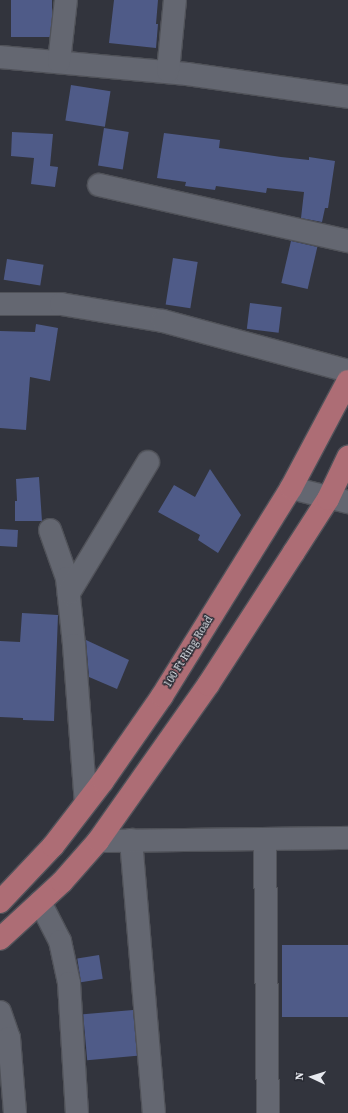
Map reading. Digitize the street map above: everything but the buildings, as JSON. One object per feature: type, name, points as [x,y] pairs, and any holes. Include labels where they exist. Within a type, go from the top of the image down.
[{"type":"main road","name":"100 Ft Ring Road","points":[[1,896],[52,846],[86,803],[162,696],[291,488],[348,381]]},
{"type":"main road","points":[[0,939],[62,882],[98,841],[338,500],[348,458]]},
{"type":"street","points":[[59,62],[66,0]]},
{"type":"street","points":[[168,72],[175,0]]},
{"type":"street","points":[[0,57],[168,72],[348,97]]},
{"type":"street","points":[[99,185],[348,241]]},
{"type":"street","points":[[0,304],[60,304],[163,321],[348,371]]},
{"type":"street","points":[[69,593],[148,462]]},
{"type":"street","points":[[291,488],[338,500]]},
{"type":"street","points":[[50,530],[67,578],[69,593],[86,803]]},
{"type":"street","points":[[98,841],[348,838]]},
{"type":"street","points":[[265,839],[268,1113]]},
{"type":"street","points":[[131,840],[154,1113]]},
{"type":"street","points":[[40,902],[60,941],[69,983],[77,1113]]},
{"type":"street","points":[[0,1012],[8,1038],[15,1113]]}]
